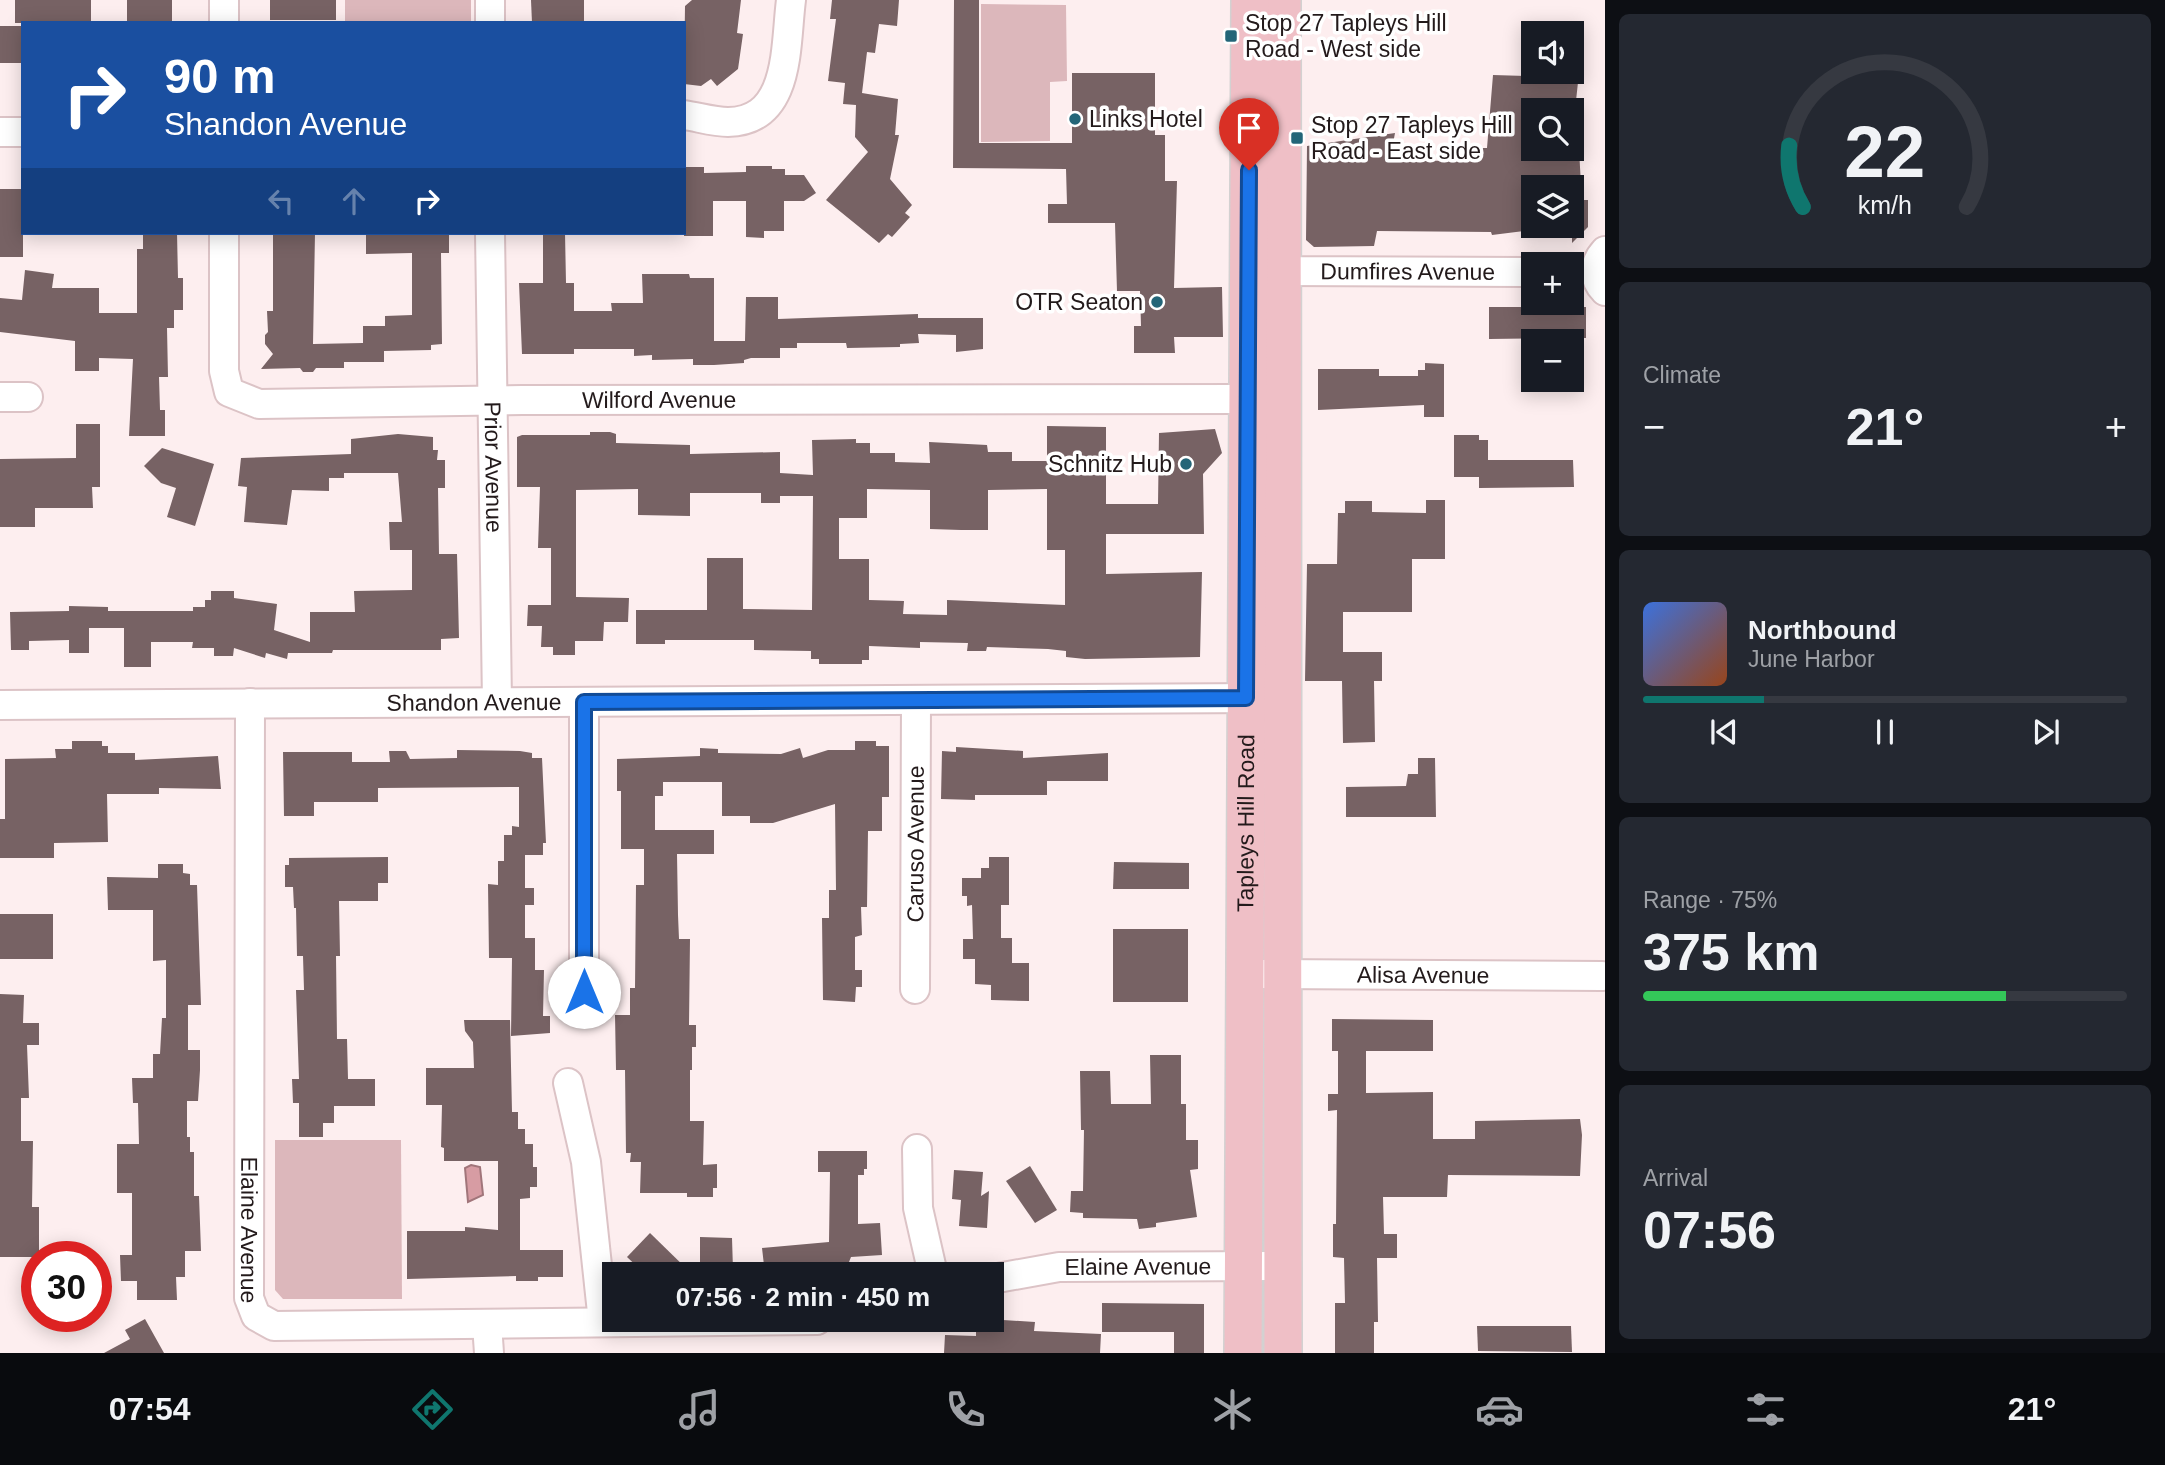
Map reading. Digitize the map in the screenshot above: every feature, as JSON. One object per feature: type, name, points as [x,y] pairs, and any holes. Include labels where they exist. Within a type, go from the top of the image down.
[{"type":"main road","name":"Tapleys Hill Road","points":[[1243,1353],[1250,0]]},
{"type":"main road","name":"Tapleys Hill Road","points":[[1282,0],[1283,1353]]},
{"type":"street","points":[[224,0],[224,21]]},
{"type":"street","points":[[490,0],[490,21]]},
{"type":"street","points":[[686,115],[726,122],[747,120],[766,109],[781,83],[791,0]]},
{"type":"street","points":[[0,132],[21,132]]},
{"type":"street","name":"Wilford Avenue","points":[[224,235],[224,371],[229,391],[259,404],[491,400],[1250,399]]},
{"type":"street","name":"Prior Avenue","points":[[490,235],[496,702]]},
{"type":"street","points":[[1249,245],[1282,271],[1250,308]]},
{"type":"street","name":"Dumfires Avenue","points":[[1282,271],[1521,272]]},
{"type":"street","points":[[0,397],[28,397]]},
{"type":"street","name":"Shandon Avenue","points":[[0,705],[1284,698]]},
{"type":"street","name":"Caruso Avenue","points":[[915,989],[916,700]]},
{"type":"street","points":[[584,702],[584,992]]},
{"type":"street","name":"Elaine Avenue","points":[[250,703],[249,1298],[256,1316],[274,1326],[602,1322]]},
{"type":"street","name":"Alisa Avenue","points":[[1245,974],[1604,976]]},
{"type":"street","points":[[568,1083],[586,1162],[602,1313]]},
{"type":"street","points":[[917,1149],[918,1208],[930,1262]]},
{"type":"street","name":"Elaine Avenue","points":[[1004,1277],[1059,1267],[1284,1266]]},
{"type":"street","points":[[487,1324],[489,1353]]},
{"type":"shaded area","points":[[345,0],[471,0],[471,21],[345,21]]},
{"type":"shaded area","points":[[981,4],[1066,5],[1067,81],[1050,82],[1050,141],[981,142]]},
{"type":"shaded area","points":[[275,1140],[401,1140],[402,1299],[283,1299],[275,1290]]},
{"type":"shaded area","points":[[471,1165],[480,1167],[483,1195],[468,1202],[465,1168]]},
{"type":"building","points":[[15,0],[91,0],[91,21],[15,23]]},
{"type":"building","points":[[127,0],[172,0],[172,21],[127,21]]},
{"type":"building","points":[[270,0],[336,0],[336,20],[270,20]]},
{"type":"building","points":[[531,0],[584,0],[584,21],[532,21]]},
{"type":"building","points":[[692,0],[741,0],[737,33],[743,34],[738,69],[717,86],[711,79],[701,86],[686,84],[685,6]]},
{"type":"building","points":[[832,0],[899,0],[897,26],[879,24],[875,53],[867,52],[862,93],[898,99],[895,135],[899,135],[890,179],[912,205],[905,213],[910,217],[892,237],[888,234],[879,243],[826,200],[868,152],[855,137],[856,105],[843,104],[845,83],[828,81],[836,19],[830,19]]},
{"type":"building","points":[[954,0],[979,0],[979,143],[1072,143],[1072,73],[1155,73],[1155,135],[1165,135],[1165,181],[1177,181],[1174,288],[1222,287],[1223,337],[1174,337],[1175,353],[1134,353],[1134,326],[1141,326],[1140,291],[1117,291],[1115,223],[1048,223],[1048,204],[1067,204],[1066,169],[953,168]]},
{"type":"building","points":[[0,26],[21,26],[21,63],[0,63]]},
{"type":"building","points":[[1493,75],[1521,76],[1521,84],[1578,84],[1576,98],[1521,98],[1521,161],[1580,161],[1580,175],[1521,175],[1521,231],[1492,235],[1491,232],[1377,231],[1374,246],[1314,247],[1306,240],[1307,146],[1395,133],[1390,160],[1453,161],[1456,148],[1487,148]]},
{"type":"building","points":[[746,166],[785,169],[785,175],[804,175],[816,193],[804,201],[784,201],[784,231],[764,231],[764,238],[746,237],[746,201],[713,201],[713,236],[684,236],[686,167],[704,167],[704,173],[746,172]]},
{"type":"building","points":[[0,189],[21,189],[23,257],[0,257]]},
{"type":"building","points":[[1584,200],[1588,200],[1588,227],[1584,231]]},
{"type":"building","points":[[143,235],[177,235],[178,278],[183,278],[183,310],[174,310],[174,328],[167,328],[168,377],[159,377],[160,410],[165,410],[165,436],[129,436],[133,359],[99,358],[99,371],[75,371],[75,341],[0,332],[0,298],[22,300],[25,270],[54,274],[52,288],[99,288],[99,313],[137,313],[137,249],[143,249]]},
{"type":"building","points":[[273,235],[315,235],[313,344],[363,343],[363,326],[385,326],[385,316],[412,315],[412,253],[366,254],[366,235],[449,235],[449,253],[441,253],[442,344],[431,345],[431,350],[384,351],[384,362],[344,362],[344,368],[316,368],[313,372],[303,372],[300,368],[261,369],[273,354],[265,344],[265,335],[268,332],[267,311],[273,311]]},
{"type":"building","points":[[543,235],[565,235],[566,283],[574,283],[574,311],[612,311],[611,303],[643,303],[642,274],[689,274],[690,278],[714,278],[714,341],[745,341],[746,297],[778,297],[778,319],[918,314],[918,318],[983,318],[983,349],[956,352],[956,335],[918,334],[919,343],[900,344],[900,347],[847,348],[846,343],[797,343],[797,348],[780,348],[780,358],[751,358],[744,360],[744,363],[714,365],[693,365],[693,359],[652,360],[652,355],[634,356],[634,349],[574,349],[574,354],[522,354],[519,283],[543,283]]},
{"type":"building","points":[[1489,307],[1521,307],[1521,315],[1584,315],[1586,307],[1586,338],[1584,329],[1521,329],[1521,339],[1489,339]]},
{"type":"building","points":[[1425,363],[1444,364],[1444,417],[1424,417],[1424,405],[1318,410],[1318,369],[1379,369],[1379,376],[1418,376],[1418,370],[1425,370]]},
{"type":"building","points":[[76,424],[100,424],[100,487],[92,487],[93,508],[35,508],[35,527],[0,527],[0,459],[76,458]]},
{"type":"building","points":[[1047,426],[1106,427],[1106,504],[1158,504],[1159,433],[1215,429],[1222,453],[1203,474],[1204,534],[1106,534],[1106,574],[1202,572],[1200,657],[1085,659],[1066,657],[1066,651],[1048,649],[987,647],[986,651],[967,651],[968,643],[920,642],[920,648],[869,646],[869,660],[862,660],[862,664],[819,664],[819,659],[811,659],[811,651],[754,650],[754,640],[665,640],[665,644],[636,644],[636,610],[707,610],[707,558],[743,558],[743,609],[812,610],[813,496],[780,496],[780,503],[761,503],[761,493],[690,493],[690,516],[638,515],[638,489],[576,490],[576,597],[629,598],[628,622],[604,622],[603,641],[575,641],[575,655],[553,655],[553,647],[541,647],[542,626],[527,626],[528,605],[551,605],[551,548],[538,548],[540,487],[517,487],[517,437],[522,435],[590,435],[590,432],[610,432],[616,434],[616,443],[690,445],[690,454],[780,452],[780,473],[813,475],[812,440],[856,439],[856,443],[870,443],[870,453],[895,453],[895,462],[930,463],[929,442],[987,445],[988,452],[1012,452],[1012,461],[1047,461]],"holes":[[[867,489],[930,490],[930,529],[988,530],[988,490],[1047,489],[1047,550],[1065,550],[1065,605],[947,600],[947,615],[903,614],[904,601],[869,600],[869,559],[839,559],[839,518],[867,518]]]},
{"type":"building","points":[[398,434],[433,437],[433,450],[438,450],[437,460],[445,460],[445,488],[438,488],[439,554],[457,554],[459,638],[441,639],[441,650],[333,650],[332,653],[288,653],[287,659],[266,653],[265,658],[234,648],[233,656],[214,656],[214,648],[192,648],[193,642],[151,642],[151,667],[124,667],[124,628],[89,628],[89,653],[69,653],[69,640],[29,641],[29,650],[11,650],[10,612],[69,611],[69,606],[108,607],[108,611],[193,611],[193,607],[205,607],[205,600],[211,600],[211,591],[234,591],[234,598],[277,604],[274,630],[310,642],[310,612],[355,612],[354,591],[412,590],[412,550],[390,550],[389,522],[402,522],[398,473],[344,473],[344,478],[329,478],[329,491],[292,490],[287,525],[244,522],[247,487],[238,486],[241,458],[351,454],[351,439]]},
{"type":"building","points":[[1454,435],[1479,435],[1479,440],[1488,440],[1488,460],[1573,460],[1574,487],[1479,488],[1479,477],[1454,477]]},
{"type":"building","points":[[162,448],[214,464],[195,526],[167,517],[176,488],[161,483],[144,466]]},
{"type":"building","points":[[1426,500],[1445,500],[1445,559],[1412,559],[1412,612],[1343,612],[1343,652],[1382,652],[1382,681],[1374,681],[1375,742],[1343,743],[1342,681],[1305,681],[1307,564],[1337,564],[1338,513],[1345,513],[1345,501],[1372,501],[1372,512],[1426,513]]},
{"type":"building","points":[[72,741],[102,741],[102,746],[108,746],[108,753],[135,753],[135,760],[218,756],[221,789],[159,788],[159,794],[107,794],[108,842],[54,843],[54,858],[0,858],[0,819],[5,819],[5,759],[56,758],[55,749],[72,749]]},
{"type":"building","points":[[855,741],[876,741],[876,746],[889,746],[889,797],[882,797],[882,831],[868,831],[867,907],[861,907],[862,935],[855,937],[855,970],[862,970],[862,987],[856,987],[855,1002],[823,1000],[822,918],[829,918],[829,890],[836,890],[835,804],[773,823],[750,823],[750,816],[722,816],[722,782],[663,782],[663,796],[655,796],[655,830],[714,830],[714,854],[677,854],[679,939],[690,939],[689,1025],[696,1025],[696,1047],[692,1047],[690,1070],[690,1121],[704,1121],[703,1165],[717,1164],[717,1188],[713,1188],[713,1197],[687,1197],[687,1193],[640,1193],[641,1162],[630,1162],[631,1153],[626,1153],[625,1070],[616,1070],[615,1015],[630,1015],[630,988],[635,988],[636,885],[644,885],[644,849],[621,849],[621,791],[617,791],[617,759],[700,756],[700,748],[718,749],[718,753],[781,754],[800,748],[803,758],[828,750],[855,750]]},
{"type":"building","points":[[956,747],[1023,751],[1023,758],[1108,753],[1108,781],[1047,781],[1047,795],[975,795],[975,800],[941,799],[942,751],[956,752]]},
{"type":"building","points":[[457,750],[520,751],[532,753],[532,758],[542,758],[546,843],[543,843],[543,855],[525,855],[525,888],[534,888],[534,905],[525,905],[525,938],[535,938],[535,970],[544,970],[543,1016],[550,1016],[550,1033],[511,1036],[512,958],[489,958],[488,884],[498,885],[498,861],[504,861],[504,835],[512,835],[512,826],[519,827],[519,787],[378,788],[378,802],[314,802],[314,816],[284,816],[283,752],[352,752],[352,762],[390,762],[389,751],[406,751],[410,759],[457,758]]},
{"type":"building","points":[[1418,758],[1435,758],[1436,817],[1346,817],[1346,787],[1406,786],[1408,774],[1418,774]]},
{"type":"building","points":[[388,857],[388,883],[378,883],[378,901],[339,901],[340,956],[336,956],[337,1039],[347,1039],[348,1079],[375,1079],[375,1106],[334,1106],[334,1123],[323,1123],[323,1137],[299,1137],[299,1103],[293,1103],[292,1079],[299,1079],[296,990],[304,990],[303,956],[297,956],[296,908],[293,887],[285,887],[285,865],[289,865],[289,858]]},
{"type":"building","points":[[989,857],[1009,857],[1009,905],[1001,905],[1001,938],[1012,938],[1012,963],[1029,963],[1029,1001],[991,1000],[991,985],[975,984],[975,959],[963,959],[963,939],[973,939],[972,905],[967,906],[967,896],[962,896],[962,878],[981,878],[981,868],[989,868]]},
{"type":"building","points":[[1114,862],[1189,863],[1189,889],[1113,889]]},
{"type":"building","points":[[158,864],[183,864],[183,873],[190,874],[190,885],[197,885],[201,1005],[188,1005],[188,1050],[200,1050],[200,1070],[198,1101],[187,1101],[187,1137],[190,1137],[190,1152],[194,1152],[194,1196],[199,1196],[201,1251],[185,1251],[185,1277],[176,1277],[177,1300],[137,1300],[137,1281],[121,1281],[120,1255],[132,1255],[132,1193],[117,1193],[117,1144],[139,1144],[138,1103],[133,1103],[132,1078],[153,1078],[153,1054],[160,1054],[162,1018],[166,1018],[166,960],[153,961],[153,910],[108,910],[107,877],[158,878]]},
{"type":"building","points":[[0,914],[53,914],[53,959],[0,959]]},
{"type":"building","points":[[1113,929],[1188,929],[1188,1002],[1113,1002]]},
{"type":"building","points":[[0,994],[24,995],[23,1023],[39,1023],[39,1045],[27,1045],[29,1098],[21,1098],[21,1141],[33,1141],[32,1207],[39,1207],[39,1241],[21,1241],[21,1257],[0,1257]]},
{"type":"building","points":[[1332,1019],[1433,1020],[1433,1051],[1366,1051],[1366,1093],[1433,1092],[1433,1139],[1475,1139],[1475,1121],[1580,1119],[1580,1176],[1448,1175],[1447,1197],[1383,1197],[1384,1234],[1397,1234],[1397,1258],[1377,1258],[1378,1322],[1374,1322],[1374,1353],[1335,1353],[1335,1303],[1345,1303],[1344,1258],[1333,1257],[1333,1224],[1336,1224],[1337,1110],[1328,1111],[1328,1094],[1338,1094],[1338,1051],[1332,1051]]},
{"type":"building","points":[[464,1020],[510,1020],[512,1112],[518,1112],[518,1129],[525,1129],[525,1144],[533,1144],[533,1167],[537,1167],[537,1187],[530,1187],[530,1198],[520,1199],[520,1250],[563,1250],[563,1277],[538,1277],[538,1281],[516,1281],[516,1276],[407,1279],[407,1231],[465,1231],[465,1227],[498,1230],[498,1161],[444,1161],[444,1148],[441,1147],[442,1105],[426,1105],[426,1068],[474,1068],[473,1042],[465,1031]]},
{"type":"building","points":[[1150,1055],[1181,1055],[1181,1104],[1186,1104],[1186,1140],[1198,1140],[1198,1169],[1190,1170],[1197,1217],[1156,1223],[1156,1227],[1139,1229],[1137,1219],[1083,1218],[1083,1213],[1070,1212],[1071,1191],[1083,1191],[1084,1130],[1081,1130],[1080,1071],[1110,1071],[1111,1104],[1151,1104]]},
{"type":"building","points":[[818,1151],[867,1151],[867,1169],[864,1169],[864,1175],[858,1175],[858,1224],[880,1223],[882,1255],[851,1257],[849,1262],[764,1262],[762,1248],[829,1242],[830,1172],[818,1172]]},
{"type":"building","points":[[1030,1166],[1057,1210],[1035,1223],[1006,1181]]},
{"type":"building","points":[[954,1170],[983,1172],[981,1196],[989,1191],[987,1228],[959,1226],[961,1200],[952,1199]]},
{"type":"building","points":[[650,1233],[680,1262],[632,1262],[627,1257]]},
{"type":"building","points":[[700,1237],[732,1238],[733,1262],[700,1262]]},
{"type":"building","points":[[1102,1303],[1204,1304],[1204,1353],[1174,1353],[1174,1332],[1102,1332]]},
{"type":"building","points":[[145,1319],[164,1353],[104,1353],[130,1339],[125,1330]]},
{"type":"building","points":[[1004,1320],[1035,1322],[1034,1331],[1101,1334],[1100,1353],[944,1353],[945,1335],[976,1336],[976,1332],[1004,1332]]},
{"type":"building","points":[[1477,1326],[1571,1326],[1572,1352],[1478,1351]]},
{"type":"place","name":"Stop 27 Tapleys Hill Road - West side","points":[[1231,36]]},
{"type":"place","name":"Links Hotel","points":[[1075,119]]},
{"type":"place","name":"Stop 27 Tapleys Hill Road - East side","points":[[1297,138]]},
{"type":"place","name":"OTR Seaton","points":[[1157,302]]},
{"type":"place","name":"Schnitz Hub","points":[[1186,464]]},
{"type":"route","points":[[584,992],[584,702],[1246,698],[1250,399],[1249,170]]}]
